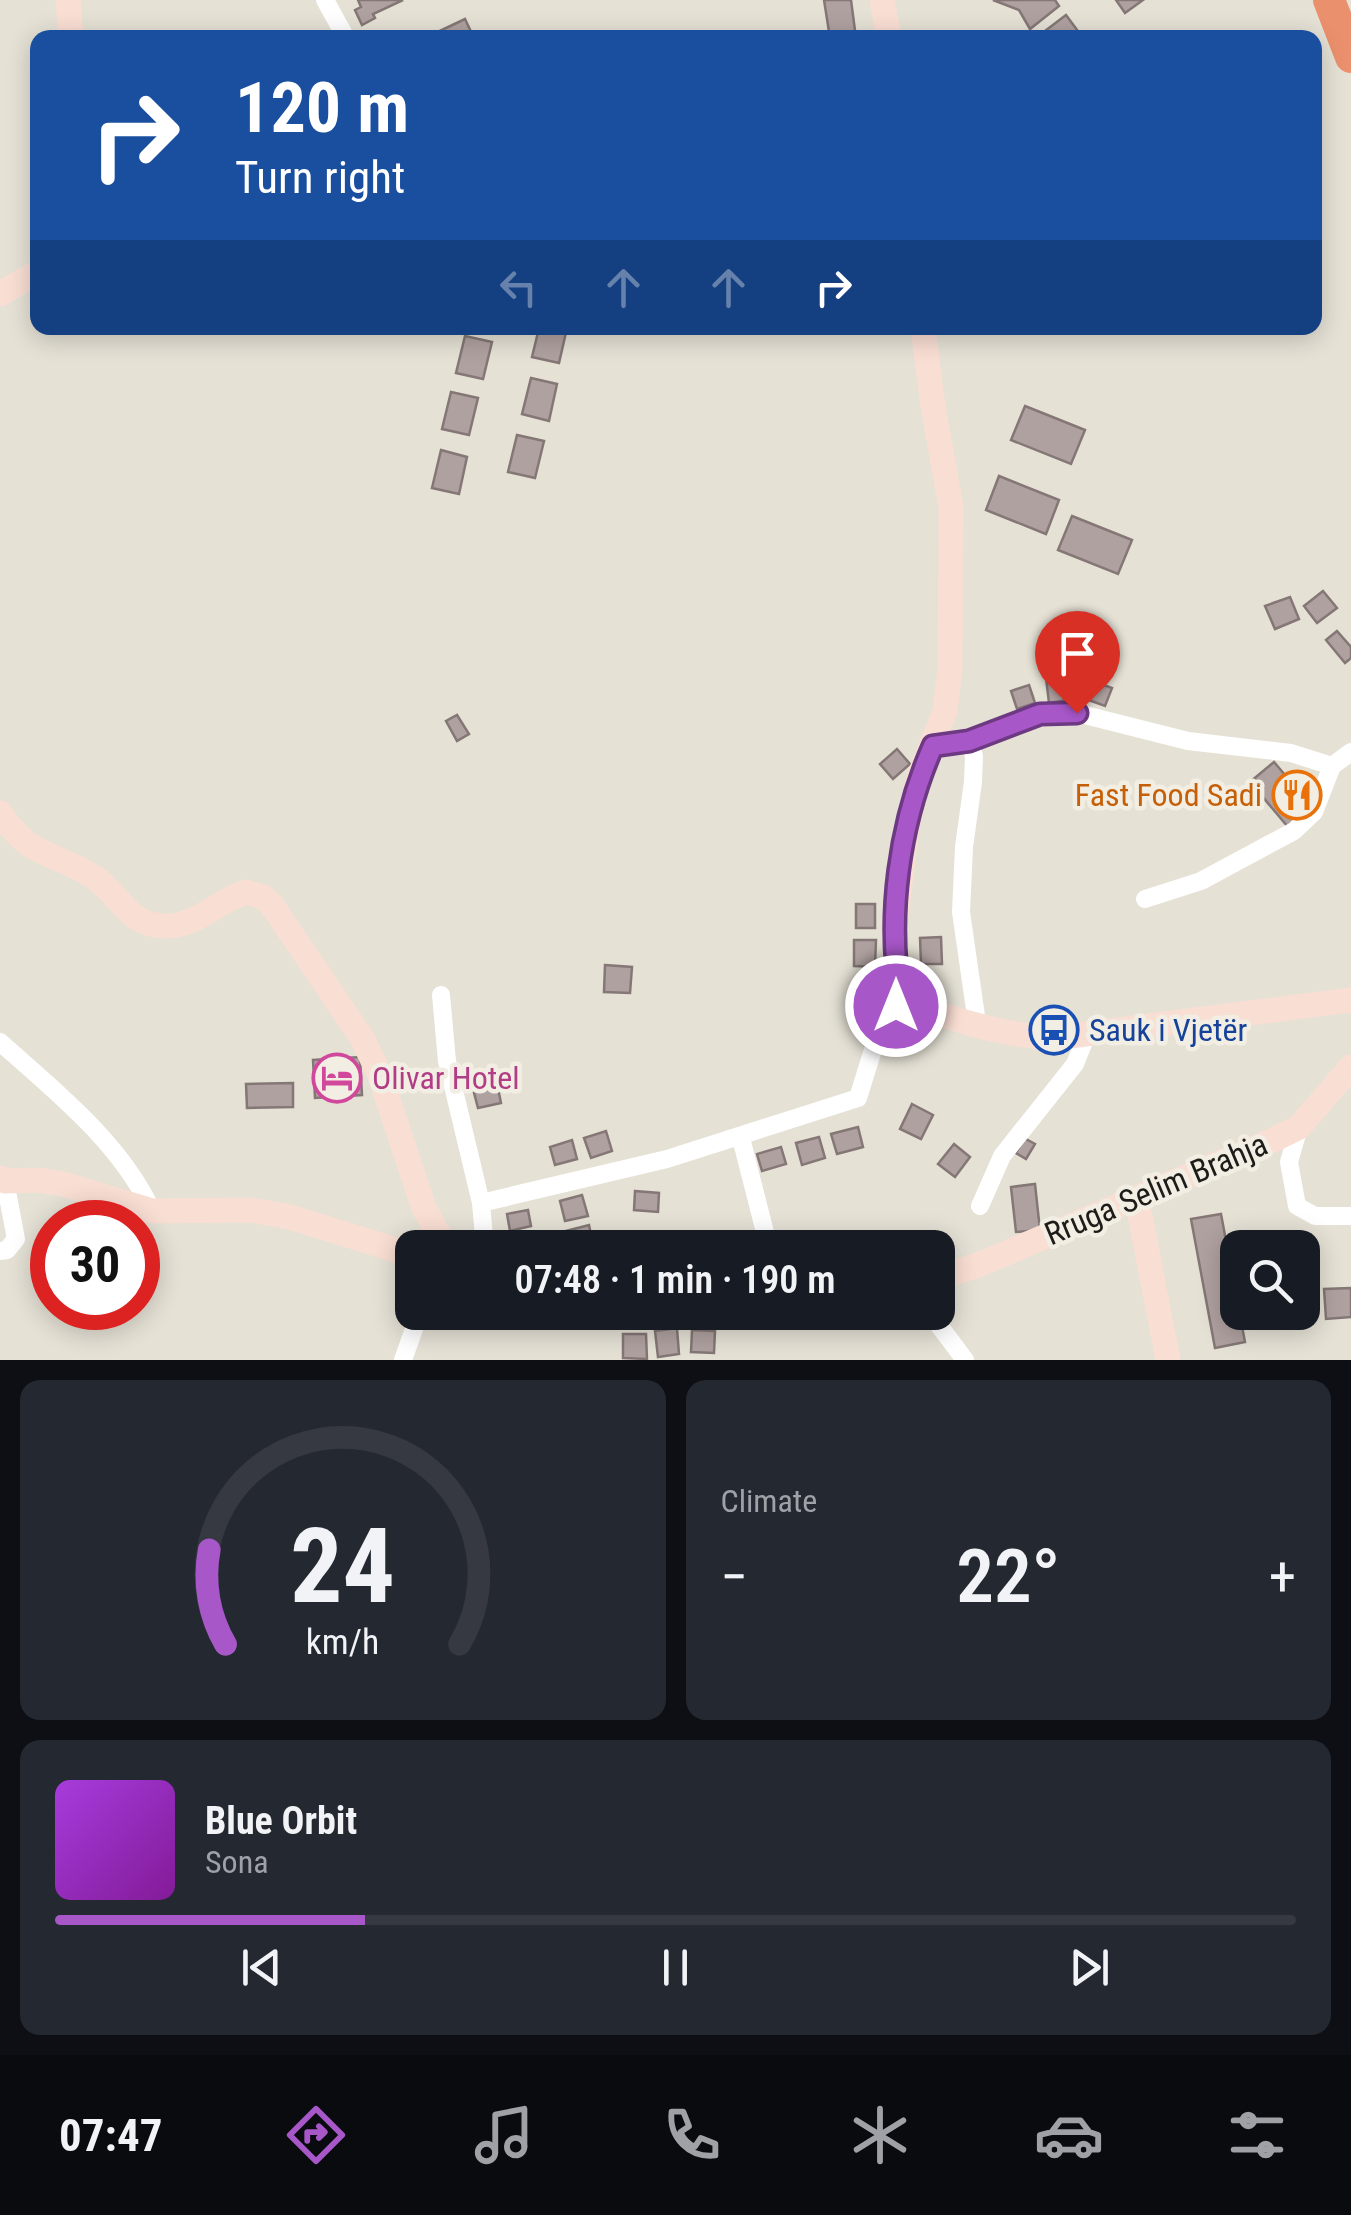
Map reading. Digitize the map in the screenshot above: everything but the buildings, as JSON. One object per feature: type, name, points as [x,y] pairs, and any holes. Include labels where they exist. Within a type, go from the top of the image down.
[{"type":"highway","points":[[1328,0],[1351,57]]},
{"type":"street","points":[[68,0],[70,30]]},
{"type":"street","points":[[325,0],[342,30]]},
{"type":"street","points":[[882,0],[888,30]]},
{"type":"street","points":[[0,294],[30,277]]},
{"type":"street","points":[[901,1001],[895,923],[901,867],[911,804],[933,746],[948,690],[951,507],[924,335]]},
{"type":"street","points":[[933,746],[969,741],[1040,714],[1077,713],[1188,742],[1291,752],[1332,766]]},
{"type":"street","points":[[969,741],[974,756],[973,782],[961,912],[977,1023]]},
{"type":"street","points":[[1145,900],[1201,882],[1294,831],[1314,812],[1332,766],[1351,752]]},
{"type":"street","points":[[0,813],[24,843],[104,884],[120,906],[140,920],[172,926],[196,919],[246,892],[263,896],[362,1038],[379,1073],[424,1208],[436,1230]]},
{"type":"street","points":[[442,994],[446,1062],[481,1202],[483,1230]]},
{"type":"street","points":[[901,1001],[1025,1037],[1087,1034],[1351,1000]]},
{"type":"street","points":[[481,1202],[667,1159],[858,1098],[885,1011],[901,1001]]},
{"type":"street","points":[[980,1206],[1002,1156],[1075,1064],[1087,1034]]},
{"type":"street","points":[[0,1042],[115,1153],[146,1200]]},
{"type":"street","name":"Rruga Selim Brahja","points":[[955,1272],[1137,1200],[1299,1126],[1351,1067]]},
{"type":"street","points":[[1299,1126],[1289,1162],[1297,1206],[1315,1216],[1351,1216]]},
{"type":"street","points":[[740,1138],[764,1230]]},
{"type":"street","points":[[0,1252],[16,1238],[2,1179],[63,1184],[118,1200]]},
{"type":"street","points":[[1137,1200],[1168,1360]]},
{"type":"street","points":[[160,1210],[252,1210],[395,1250]]},
{"type":"street","points":[[403,1360],[414,1330]]},
{"type":"street","points":[[942,1330],[965,1360]]},
{"type":"place","name":"Fast Food Sadi","points":[[1297,795]]},
{"type":"place","name":"Sauk i Vjetër","points":[[1054,1030]]},
{"type":"place","name":"Olivar Hotel","points":[[337,1078]]},
{"type":"route","points":[[896,1006],[901,1001],[895,923],[907,828],[919,778],[933,746],[969,741],[1040,714],[1077,713]]}]
